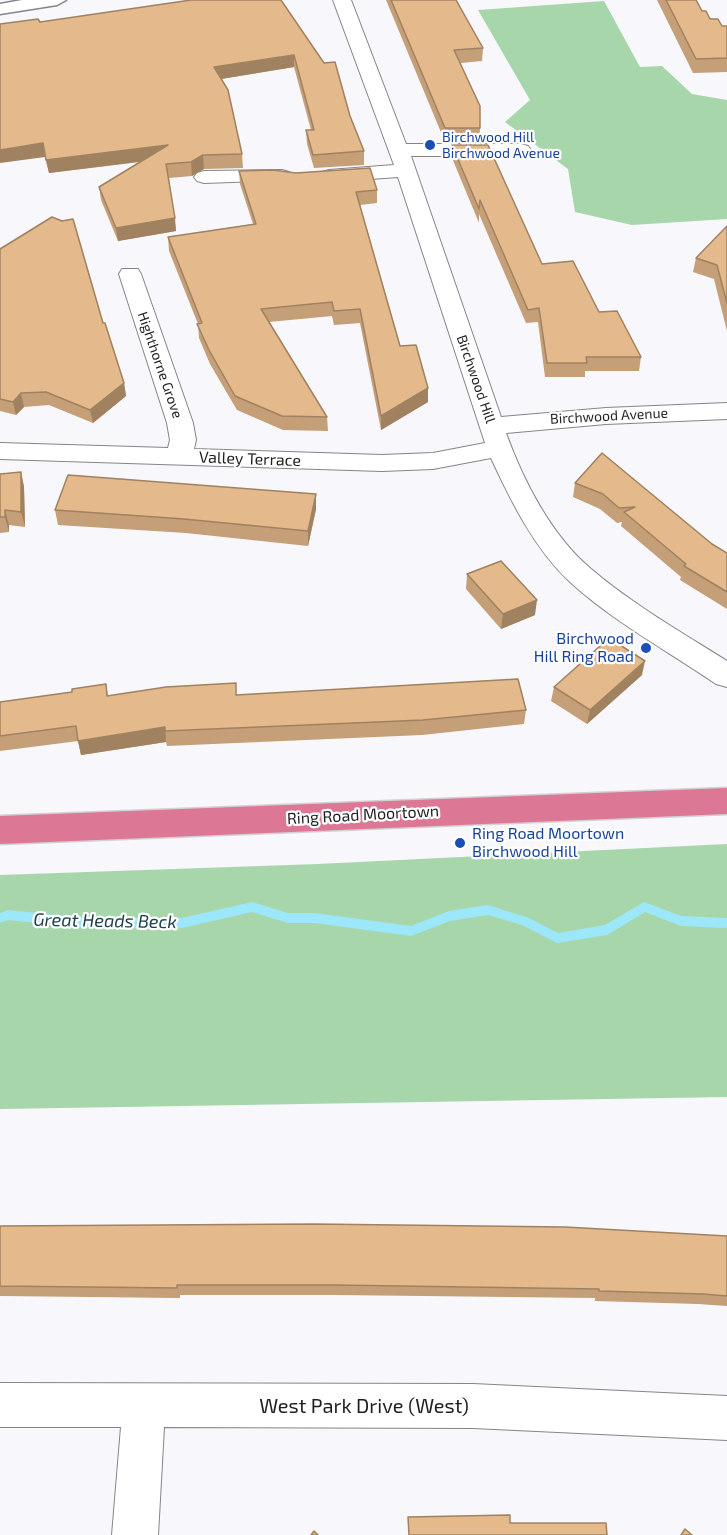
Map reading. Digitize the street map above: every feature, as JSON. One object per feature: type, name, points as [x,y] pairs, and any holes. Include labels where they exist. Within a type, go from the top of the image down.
[{"type":"highway","name":"Ring Road Moortown","points":[[0,830],[727,801]]},
{"type":"street","points":[[0,9],[57,0]]},
{"type":"street","name":"Birchwood Hill","points":[[342,0],[402,160],[496,437],[525,502],[546,535],[579,574],[627,610],[727,676]]},
{"type":"street","points":[[218,181],[296,178],[402,160],[521,150]]},
{"type":"street","name":"Highthorne Grove","points":[[129,274],[180,423],[183,440],[178,457]]},
{"type":"street","name":"Birchwood Avenue","points":[[496,437],[606,416],[727,411]]},
{"type":"street","name":"Valley Terrace","points":[[0,451],[382,463],[433,461],[496,437]]},
{"type":"street","name":"West Park Drive (West)","points":[[0,1405],[473,1406],[727,1418]]},
{"type":"street","points":[[135,1535],[144,1406]]},
{"type":"green space","points":[[604,1],[640,67],[662,66],[692,94],[727,100],[727,219],[632,225],[575,212],[568,169],[505,122],[530,100],[478,10]]},
{"type":"green space","points":[[727,844],[727,1097],[0,1109],[0,875],[318,864]]},
{"type":"building","points":[[191,0],[281,0],[324,63],[335,62],[350,116],[364,151],[313,155],[306,130],[314,130],[294,55],[214,67],[228,90],[242,154],[203,155],[191,162],[166,164],[175,218],[116,228],[99,187],[168,145],[46,160],[43,143],[0,150],[0,24],[38,19],[40,22]]},
{"type":"building","points":[[391,0],[456,0],[483,48],[454,50],[480,106],[480,128],[445,128]]},
{"type":"building","points":[[666,0],[696,0],[710,19],[718,19],[722,26],[727,26],[727,58],[696,59]]},
{"type":"building","points":[[452,145],[488,145],[542,264],[573,261],[599,312],[617,311],[641,357],[586,357],[587,363],[547,363],[539,308],[528,310],[480,200],[479,209]]},
{"type":"building","points":[[370,168],[377,190],[356,192],[400,346],[416,345],[428,388],[381,416],[360,309],[334,311],[332,302],[261,309],[327,417],[282,416],[235,396],[197,324],[202,323],[168,237],[256,224],[239,171],[273,170],[296,173]]},
{"type":"building","points":[[52,217],[62,221],[73,219],[103,323],[105,323],[124,383],[90,410],[46,392],[21,393],[13,402],[0,399],[0,249]]},
{"type":"building","points":[[727,226],[727,303],[717,265],[696,258]]},
{"type":"building","points":[[602,453],[712,544],[727,553],[727,592],[684,566],[686,564],[624,512],[635,507],[619,508],[603,494],[575,483]]},
{"type":"building","points":[[21,472],[21,512],[5,510],[5,517],[0,517],[0,474]]},
{"type":"building","points":[[68,475],[316,494],[308,531],[55,510]]},
{"type":"building","points":[[501,561],[537,600],[503,614],[467,574]]},
{"type":"building","points":[[609,638],[645,661],[590,710],[554,687]]},
{"type":"building","points":[[518,679],[526,710],[423,720],[165,731],[165,727],[78,741],[76,726],[0,736],[0,702],[72,692],[72,689],[106,684],[107,696],[166,687],[236,683],[236,695]]},
{"type":"building","points":[[313,1224],[565,1227],[727,1236],[727,1296],[599,1291],[599,1289],[335,1285],[177,1285],[177,1288],[0,1286],[0,1226]]},
{"type":"building","points":[[510,1515],[510,1523],[606,1523],[607,1535],[409,1535],[408,1517]]},
{"type":"building","points":[[685,1529],[692,1535],[681,1535]]},
{"type":"waterway","name":"Great Heads Beck","points":[[0,918],[8,915],[85,923],[182,923],[252,907],[288,918],[315,918],[411,931],[449,916],[488,910],[525,921],[557,938],[607,930],[644,907],[681,921],[727,923]]},
{"type":"place","name":"Birchwood Hill Birchwood Avenue","points":[[430,145]]},
{"type":"place","name":"Birchwood Hill Ring Road","points":[[646,648]]},
{"type":"place","name":"Ring Road Moortown Birchwood Hill","points":[[460,843]]}]
